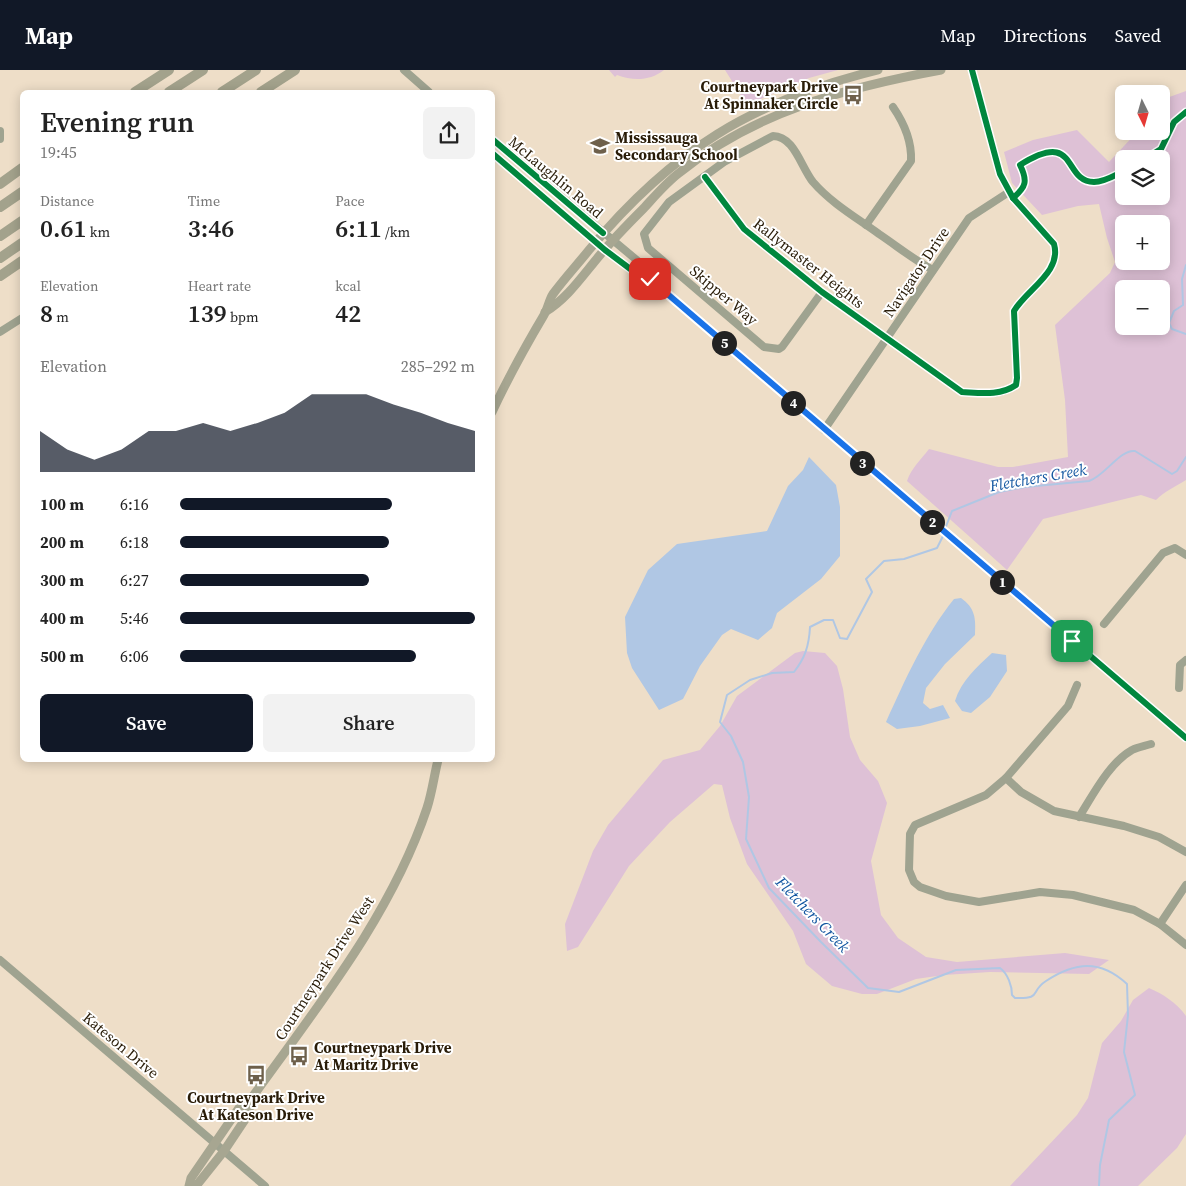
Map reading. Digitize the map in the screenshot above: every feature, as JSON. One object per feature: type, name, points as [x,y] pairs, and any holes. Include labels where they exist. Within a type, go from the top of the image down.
[{"type":"highway","points":[[138,90],[169,70]]},
{"type":"highway","points":[[172,90],[203,70]]},
{"type":"highway","points":[[225,90],[256,70]]},
{"type":"highway","points":[[264,90],[295,70]]},
{"type":"highway","points":[[0,184],[20,169]]},
{"type":"highway","points":[[0,207],[20,193]]},
{"type":"highway","points":[[0,236],[20,222]]},
{"type":"highway","points":[[0,258],[20,244]]},
{"type":"highway","points":[[0,276],[20,262]]},
{"type":"main road","points":[[495,406],[519,355],[546,312],[552,295],[603,233],[650,184],[689,151],[757,111],[805,91],[878,70]]},
{"type":"main road","points":[[546,312],[560,303],[612,240],[678,173],[713,148],[793,108],[848,90],[941,70]]},
{"type":"main road","points":[[757,111],[762,122]]},
{"type":"main road","name":"Courtneypark Drive West","points":[[189,1186],[191,1178],[239,1108],[251,1099],[341,972],[385,901],[405,862],[427,807],[438,762]]},
{"type":"main road","name":"Courtneypark Drive West","points":[[196,1186],[224,1151],[248,1115],[251,1099]]},
{"type":"street","points":[[404,70],[428,90]]},
{"type":"street","points":[[972,70],[1000,174],[1009,192]]},
{"type":"street","points":[[866,225],[911,161],[912,152],[904,124],[892,107]]},
{"type":"street","points":[[0,131],[0,139]]},
{"type":"street","name":"Skipper Way","points":[[822,292],[782,347],[779,349],[764,346],[648,248],[644,234],[669,202],[724,162],[772,136],[781,136],[789,142],[805,172],[815,184],[848,213],[933,270]]},
{"type":"street","name":"McLaughlin Road","points":[[495,142],[645,267],[650,279]]},
{"type":"street","name":"McLaughlin Road","points":[[495,156],[604,250],[637,274],[650,279],[824,430],[1186,738]]},
{"type":"street","name":"Rallymaster Heights","points":[[705,177],[744,229],[822,292],[962,392],[989,394],[1008,391],[1016,386],[1014,311],[1019,302],[1049,271],[1056,252],[1054,244],[1009,192]]},
{"type":"street","name":"Navigator Drive","points":[[824,430],[969,218],[1009,192]]},
{"type":"street","points":[[0,332],[20,319]]},
{"type":"street","points":[[1104,624],[1163,553],[1175,548],[1186,555]]},
{"type":"street","points":[[1179,688],[1180,665],[1186,660]]},
{"type":"street","points":[[1077,685],[1068,706],[1006,778],[986,795],[915,825],[910,834],[909,870],[914,882],[920,887],[946,896],[979,902],[1040,892],[1073,895],[1134,910],[1160,924],[1186,945]]},
{"type":"street","points":[[1079,817],[1095,792],[1119,761],[1133,749],[1151,744]]},
{"type":"street","points":[[1006,778],[1040,804],[1054,811],[1124,826],[1150,834],[1186,852]]},
{"type":"street","points":[[1160,924],[1186,885]]},
{"type":"street","name":"Kateson Drive","points":[[0,960],[265,1186]]},
{"type":"shaded area","points":[[609,70],[664,70],[647,78],[635,79],[617,75],[615,77]]},
{"type":"shaded area","points":[[725,70],[838,70],[809,78],[747,105]]},
{"type":"shaded area","points":[[1186,91],[1186,480],[1156,500],[1141,495],[1043,519],[1007,570],[907,481],[914,468],[929,449],[998,467],[1013,467],[1068,457],[1065,400],[1055,325],[1110,273],[1115,262],[1099,204],[1078,206],[1042,215],[1012,183],[1004,152],[1033,140],[1077,130],[1109,162],[1115,156],[1115,205],[1170,205],[1170,150],[1120,150],[1130,140],[1170,140],[1170,97]]},
{"type":"shaded area","points":[[803,651],[825,653],[837,666],[843,689],[850,737],[860,760],[878,781],[887,803],[871,861],[881,915],[898,938],[926,957],[957,962],[1065,953],[1109,960],[1089,974],[990,972],[944,975],[916,979],[877,994],[862,994],[832,986],[806,964],[793,931],[747,864],[730,818],[722,785],[714,784],[670,822],[629,866],[578,947],[567,951],[565,924],[593,851],[608,825],[663,760],[700,750],[720,726],[737,696],[795,653]]},
{"type":"shaded area","points":[[1149,988],[1169,999],[1186,1016],[1186,1134],[1177,1148],[1138,1186],[1010,1186],[1077,1115],[1088,1098],[1102,1043],[1121,1021],[1133,1000]]},
{"type":"water","points":[[809,457],[836,485],[840,507],[840,556],[821,579],[777,613],[772,628],[758,640],[731,629],[722,635],[700,666],[683,699],[659,710],[632,668],[627,653],[625,617],[648,570],[677,544],[767,531],[788,486],[803,470]]},
{"type":"water","points":[[961,598],[974,614],[975,635],[945,664],[926,688],[923,703],[930,709],[943,705],[950,718],[920,726],[897,729],[886,722],[908,674],[944,613],[954,599]]},
{"type":"water","points":[[992,653],[1006,655],[1007,671],[990,697],[971,713],[962,711],[955,701],[961,687]]},
{"type":"waterway","name":"Fletchers Creek","points":[[1186,265],[1182,279],[1183,305],[1174,311],[1169,323],[1172,329],[1186,334]]},
{"type":"waterway","name":"Fletchers Creek","points":[[945,529],[952,511],[999,492],[1025,487],[1089,481],[1101,474],[1118,458],[1129,452],[1135,451],[1172,474],[1177,471],[1186,457]]},
{"type":"waterway","name":"Fletchers Creek","points":[[944,534],[937,548],[904,559],[884,561],[866,579],[872,592],[847,639],[840,638],[833,620],[824,620],[810,627],[806,651],[794,672],[772,673],[750,680],[727,695],[720,722],[731,736],[743,762],[749,797],[746,839],[769,888],[868,988],[899,992],[956,970],[1000,968],[1009,980],[1012,995],[1015,998],[1024,998],[1033,996],[1041,985],[1057,975],[1067,970],[1087,966],[1107,970],[1127,984],[1128,1015],[1124,1052],[1135,1095],[1109,1120],[1100,1165],[1099,1186]]},
{"type":"cycle path","points":[[705,177],[744,229],[822,292],[962,392],[990,393],[1003,391],[1016,385],[1017,378],[1014,311],[1048,272],[1055,254],[1054,244],[1013,198],[1000,174],[972,70]]},
{"type":"cycle path","points":[[1159,150],[1174,122],[1186,112]]},
{"type":"cycle path","points":[[495,142],[603,233]]},
{"type":"cycle path","points":[[1013,198],[1021,190],[1025,180],[1020,165],[1039,155],[1052,152],[1061,154],[1084,180],[1098,182],[1115,176]]},
{"type":"cycle path","points":[[495,156],[605,250],[637,274],[650,279],[1186,738]]},
{"type":"place","name":"Courtneypark Drive At Spinnaker Circle","points":[[853,95]]},
{"type":"place","name":"Mississauga Secondary School","points":[[600,146]]},
{"type":"place","name":"Courtneypark Drive At Maritz Drive","points":[[299,1056]]},
{"type":"place","name":"Courtneypark Drive At Kateson Drive","points":[[256,1075]]},
{"type":"route","points":[[650,279],[1072,641]]}]
